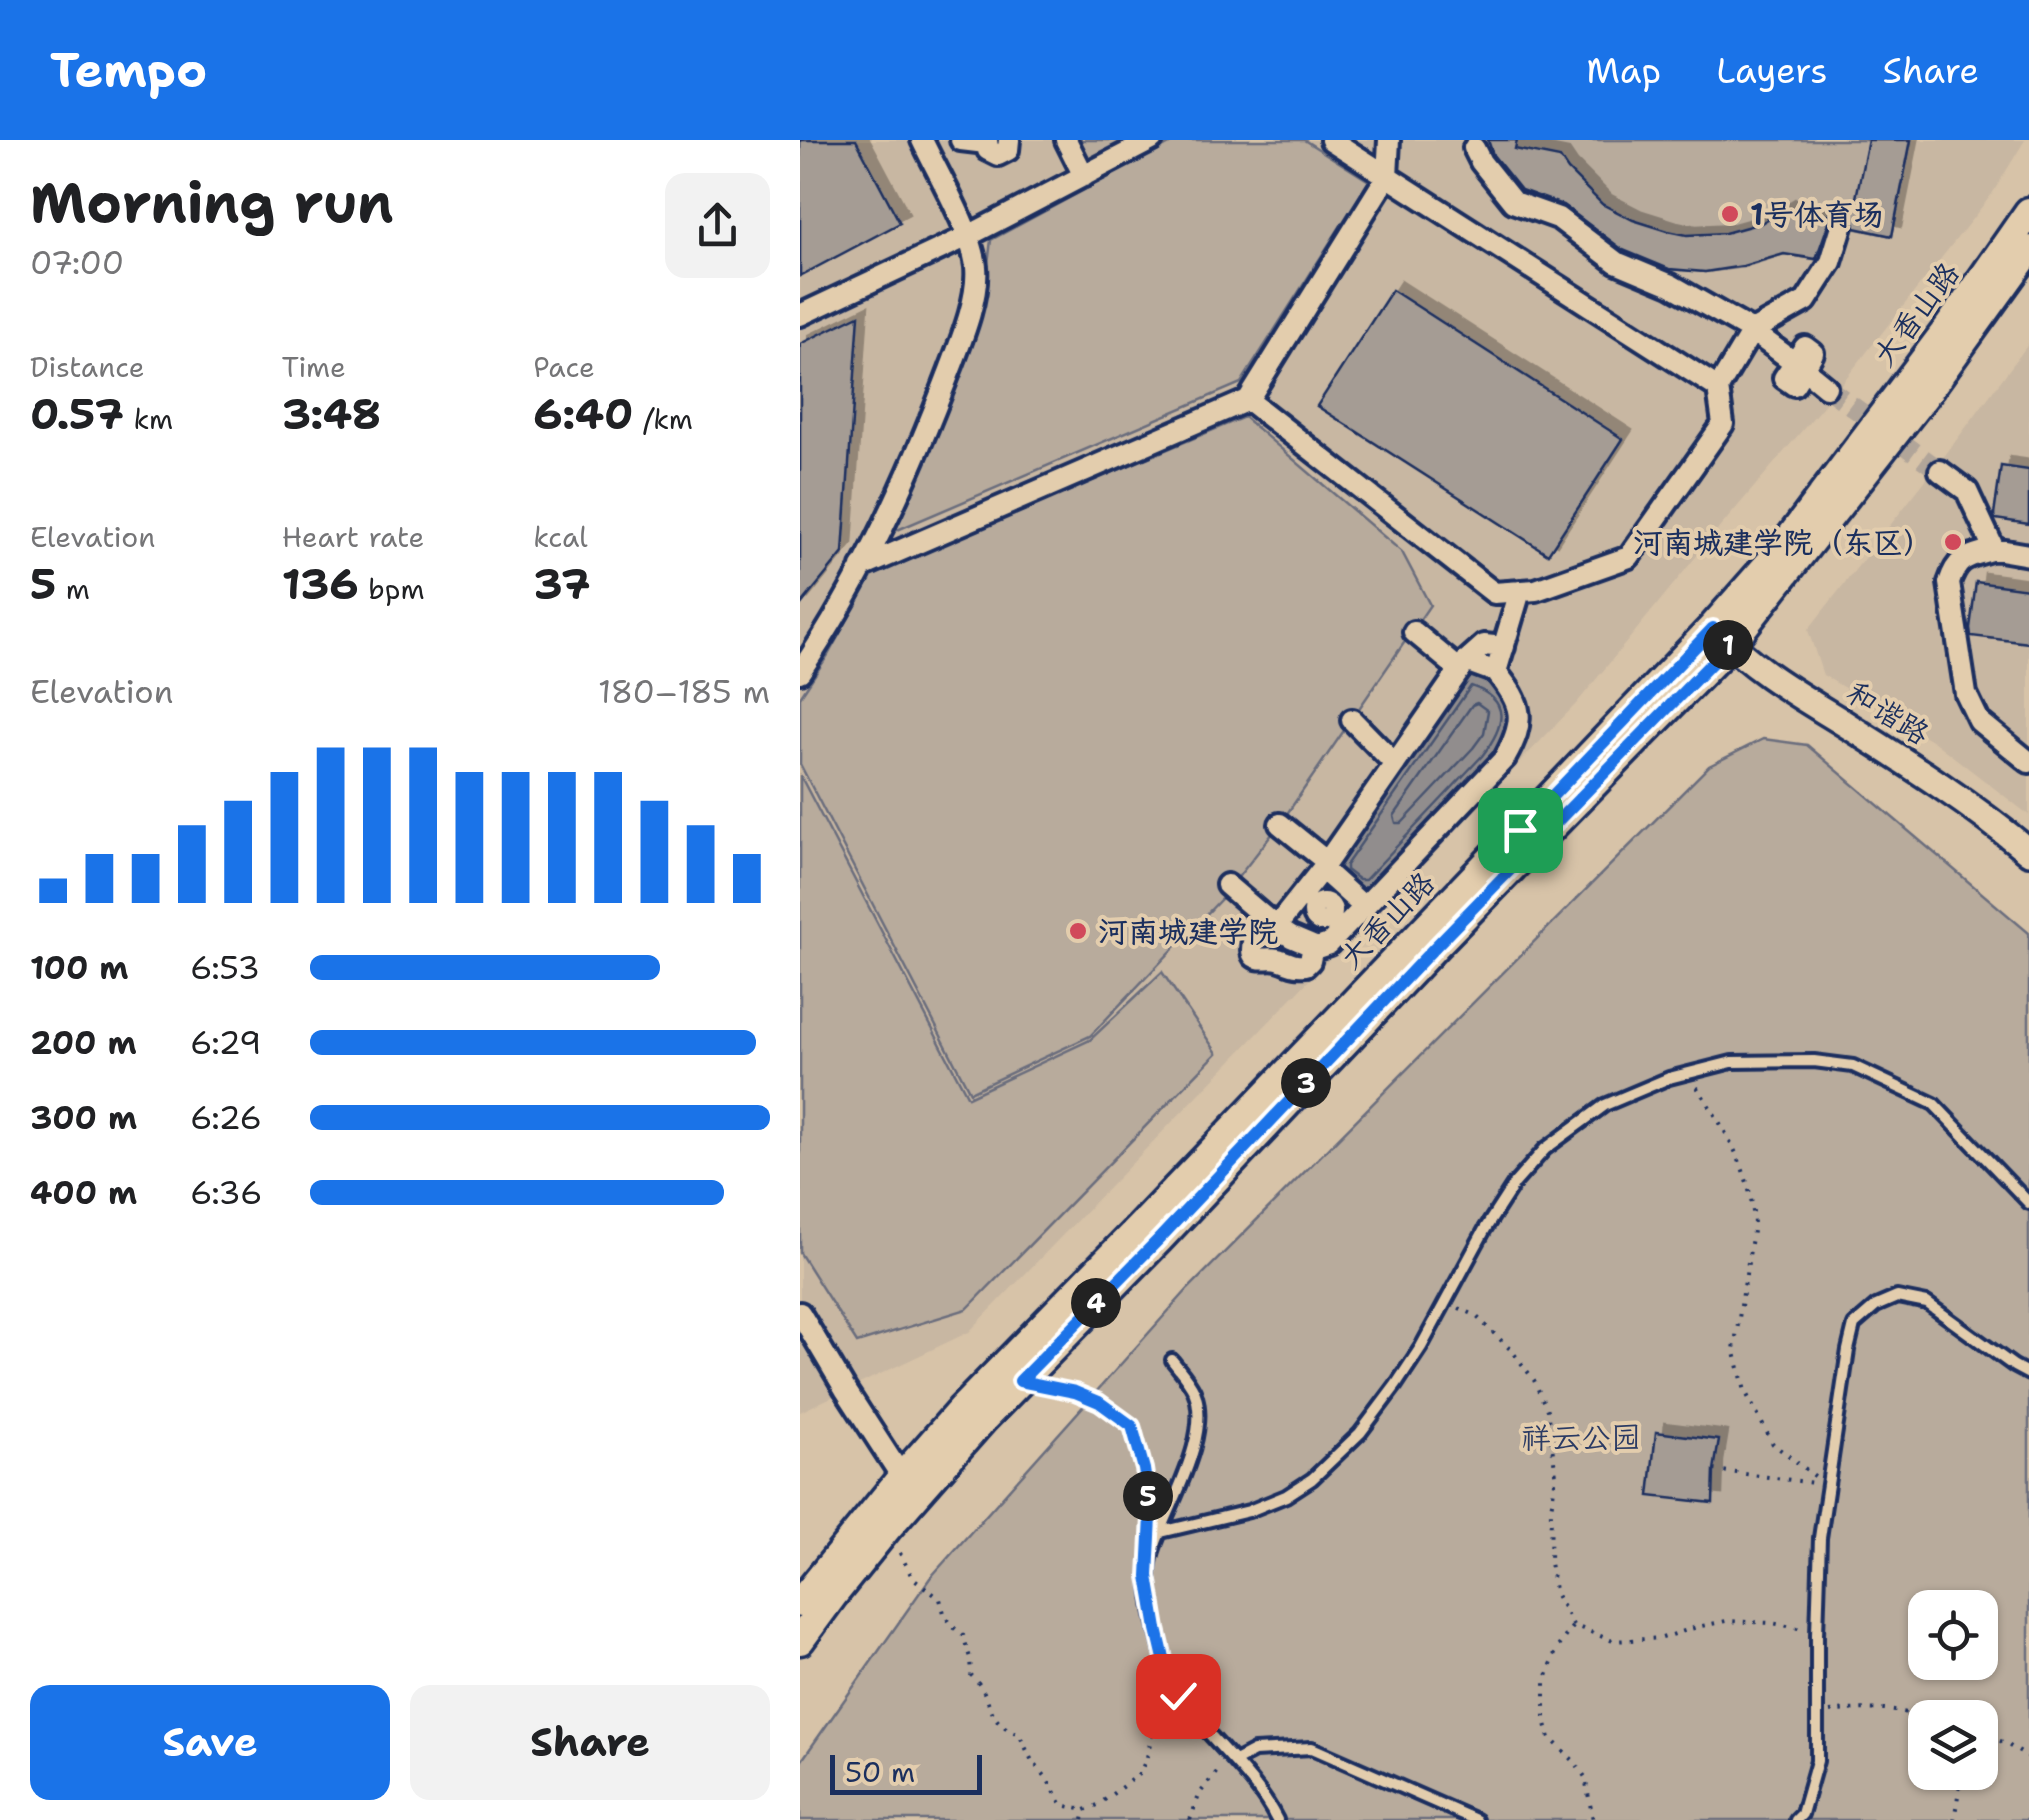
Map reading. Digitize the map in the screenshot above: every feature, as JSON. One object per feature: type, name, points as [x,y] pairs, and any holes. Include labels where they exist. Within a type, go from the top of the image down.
[{"type":"main road","name":"大香山路","points":[[800,1640],[888,1528],[910,1484],[961,1410],[1721,636],[2029,212]]},
{"type":"main road","name":"大香山路","points":[[800,1603],[910,1484],[1020,1381],[1159,1239],[1721,636],[1924,396],[2029,250]]},
{"type":"street","points":[[800,672],[894,504],[960,343],[977,282],[968,236],[922,140]]},
{"type":"street","points":[[961,140],[987,141],[991,153],[998,155],[1008,150],[1009,140]]},
{"type":"street","points":[[1066,140],[1084,176]]},
{"type":"street","points":[[800,315],[968,236],[1152,140]]},
{"type":"street","points":[[1332,140],[1718,388]]},
{"type":"street","points":[[862,567],[1248,400],[1387,176],[1389,140]]},
{"type":"street","points":[[1474,148],[1513,202],[1558,218],[1616,262],[1671,285],[1752,332],[1826,386]]},
{"type":"street","points":[[1248,400],[1494,593],[1536,590],[1629,557],[1723,424],[1718,388],[1752,332],[1806,301],[1832,262],[1842,226]]},
{"type":"street","points":[[1940,470],[1968,491],[1994,550]]},
{"type":"street","points":[[2029,554],[1994,550],[1965,558],[1954,567],[1949,582],[1966,694],[1979,721],[2029,762]]},
{"type":"street","points":[[1496,672],[1520,591]]},
{"type":"street","points":[[1343,888],[1323,912],[1306,943],[1310,962],[1294,966],[1274,958],[1253,956],[1253,942],[1276,927],[1323,912],[1363,906],[1505,758],[1517,736],[1515,695],[1496,672],[1463,665],[1414,632]]},
{"type":"street","name":"和谐路","points":[[1721,636],[1772,678],[1950,792],[2029,852]]},
{"type":"street","points":[[1323,912],[1324,866],[1473,652],[1484,645],[1504,647]]},
{"type":"street","points":[[1352,720],[1395,764]]},
{"type":"street","points":[[1280,824],[1363,906]]},
{"type":"street","points":[[1227,885],[1276,927],[1306,943]]},
{"type":"street","points":[[800,1313],[845,1389],[910,1484]]},
{"type":"lane","points":[[1160,1532],[1249,1512],[1312,1479],[1360,1433],[1396,1385],[1422,1347],[1485,1229],[1514,1184],[1545,1149],[1604,1105],[1669,1078],[1732,1062],[1814,1061],[1853,1066],[1934,1104],[2029,1203]]},
{"type":"lane","points":[[1796,1820],[1802,1814],[1817,1760],[1820,1538],[1854,1325],[1876,1306],[1897,1297],[1927,1303],[2029,1374]]},
{"type":"lane","points":[[1172,1360],[1194,1389],[1199,1410],[1198,1430],[1151,1554],[1148,1576],[1167,1671],[1178,1696],[1235,1761],[1277,1820]]},
{"type":"lane","points":[[1235,1761],[1254,1751],[1312,1748],[1476,1820]]},
{"type":"path","points":[[1690,1073],[1735,1147],[1754,1205],[1734,1349],[1745,1391],[1772,1444],[1828,1485]]},
{"type":"path","points":[[1446,1302],[1475,1316],[1512,1351],[1534,1380],[1547,1410],[1556,1474],[1550,1563],[1556,1595],[1573,1625],[1612,1641],[1662,1638],[1726,1622],[1772,1623],[1817,1634]]},
{"type":"path","points":[[1020,1381],[1075,1392],[1099,1402],[1132,1426],[1151,1517]]},
{"type":"path","points":[[1714,1470],[1828,1485]]},
{"type":"path","points":[[888,1528],[912,1576],[940,1599],[944,1613],[962,1636],[971,1675],[983,1686],[994,1718],[1006,1730],[1019,1734],[1062,1805],[1085,1810],[1140,1773],[1156,1716],[1163,1703],[1178,1696]]},
{"type":"path","points":[[1573,1625],[1557,1648],[1545,1682],[1545,1720],[1550,1738],[1585,1777],[1592,1820]]},
{"type":"path","points":[[1817,1715],[1856,1708],[1908,1713]]},
{"type":"path","points":[[1998,1741],[2029,1758]]},
{"type":"path","points":[[1190,1820],[1200,1793],[1216,1770],[1235,1761]]},
{"type":"path","points":[[1954,1820],[1959,1790]]},
{"type":"path","points":[[1083,1820],[1085,1810]]},
{"type":"shaded area","name":"河南城建学院","points":[[800,140],[2025,140],[1992,194],[1839,387],[1576,704],[969,1332],[800,1412]]},
{"type":"shaded area","name":"河南城建学院（东区）","points":[[2029,343],[2029,815],[1933,741],[1823,675],[1808,630]]},
{"type":"green space","points":[[1078,140],[1124,140],[1087,159]]},
{"type":"green space","points":[[1177,140],[1304,140],[1369,181],[1241,383],[895,531],[967,353],[991,240]]},
{"type":"green space","name":"1号体育场","points":[[1488,140],[1911,140],[1892,236],[1834,224],[1826,261],[1784,254],[1743,267],[1705,272],[1649,267],[1631,261],[1581,230],[1554,205],[1510,191],[1484,157]]},
{"type":"green space","points":[[1244,417],[1402,552],[1430,605],[1280,824],[1221,899],[1090,1036],[970,1092],[800,764],[800,697],[873,573]]},
{"type":"green space","name":"祥云公园","points":[[1763,739],[1807,745],[2029,933],[2029,1820],[800,1820],[800,1763],[930,1578],[1188,1289],[1709,766]]},
{"type":"green space","points":[[800,775],[968,1097],[1090,1040],[1162,972],[1217,1053],[967,1309],[857,1343],[800,1253]]},
{"type":"water","points":[[1468,671],[1504,692],[1506,737],[1490,762],[1363,896],[1330,870]]},
{"type":"building","points":[[800,140],[856,140],[900,223],[800,276]]},
{"type":"building","points":[[1488,140],[1517,140],[1515,149],[1560,158],[1602,204],[1633,220],[1668,231],[1687,235],[1725,233],[1761,223],[1786,208],[1833,215],[1816,259],[1784,254],[1705,272],[1669,269],[1623,250],[1563,205],[1521,190],[1493,155]]},
{"type":"building","points":[[1868,140],[1911,140],[1892,236],[1855,228],[1852,217]]},
{"type":"building","points":[[1392,290],[1623,439],[1548,554],[1317,406]]},
{"type":"building","points":[[859,315],[843,553],[800,606],[800,344]]},
{"type":"building","points":[[2001,466],[2029,470],[2029,524],[1995,519]]},
{"type":"building","points":[[1976,582],[2029,589],[2029,643],[1971,636]]},
{"type":"building","points":[[1656,1432],[1719,1440],[1713,1503],[1649,1496]]},
{"type":"tunnel","points":[[1826,387],[1940,471]]},
{"type":"place","name":"1号体育场","points":[[1730,214]]},
{"type":"place","name":"河南城建学院（东区）","points":[[1953,542]]},
{"type":"place","name":"河南城建学院","points":[[1078,931]]},
{"type":"route","points":[[1178,1696],[1167,1671],[1157,1629],[1148,1576],[1151,1517],[1132,1426],[1099,1402],[1075,1392],[1020,1381],[1729,645],[1713,628],[1520,830]]}]
